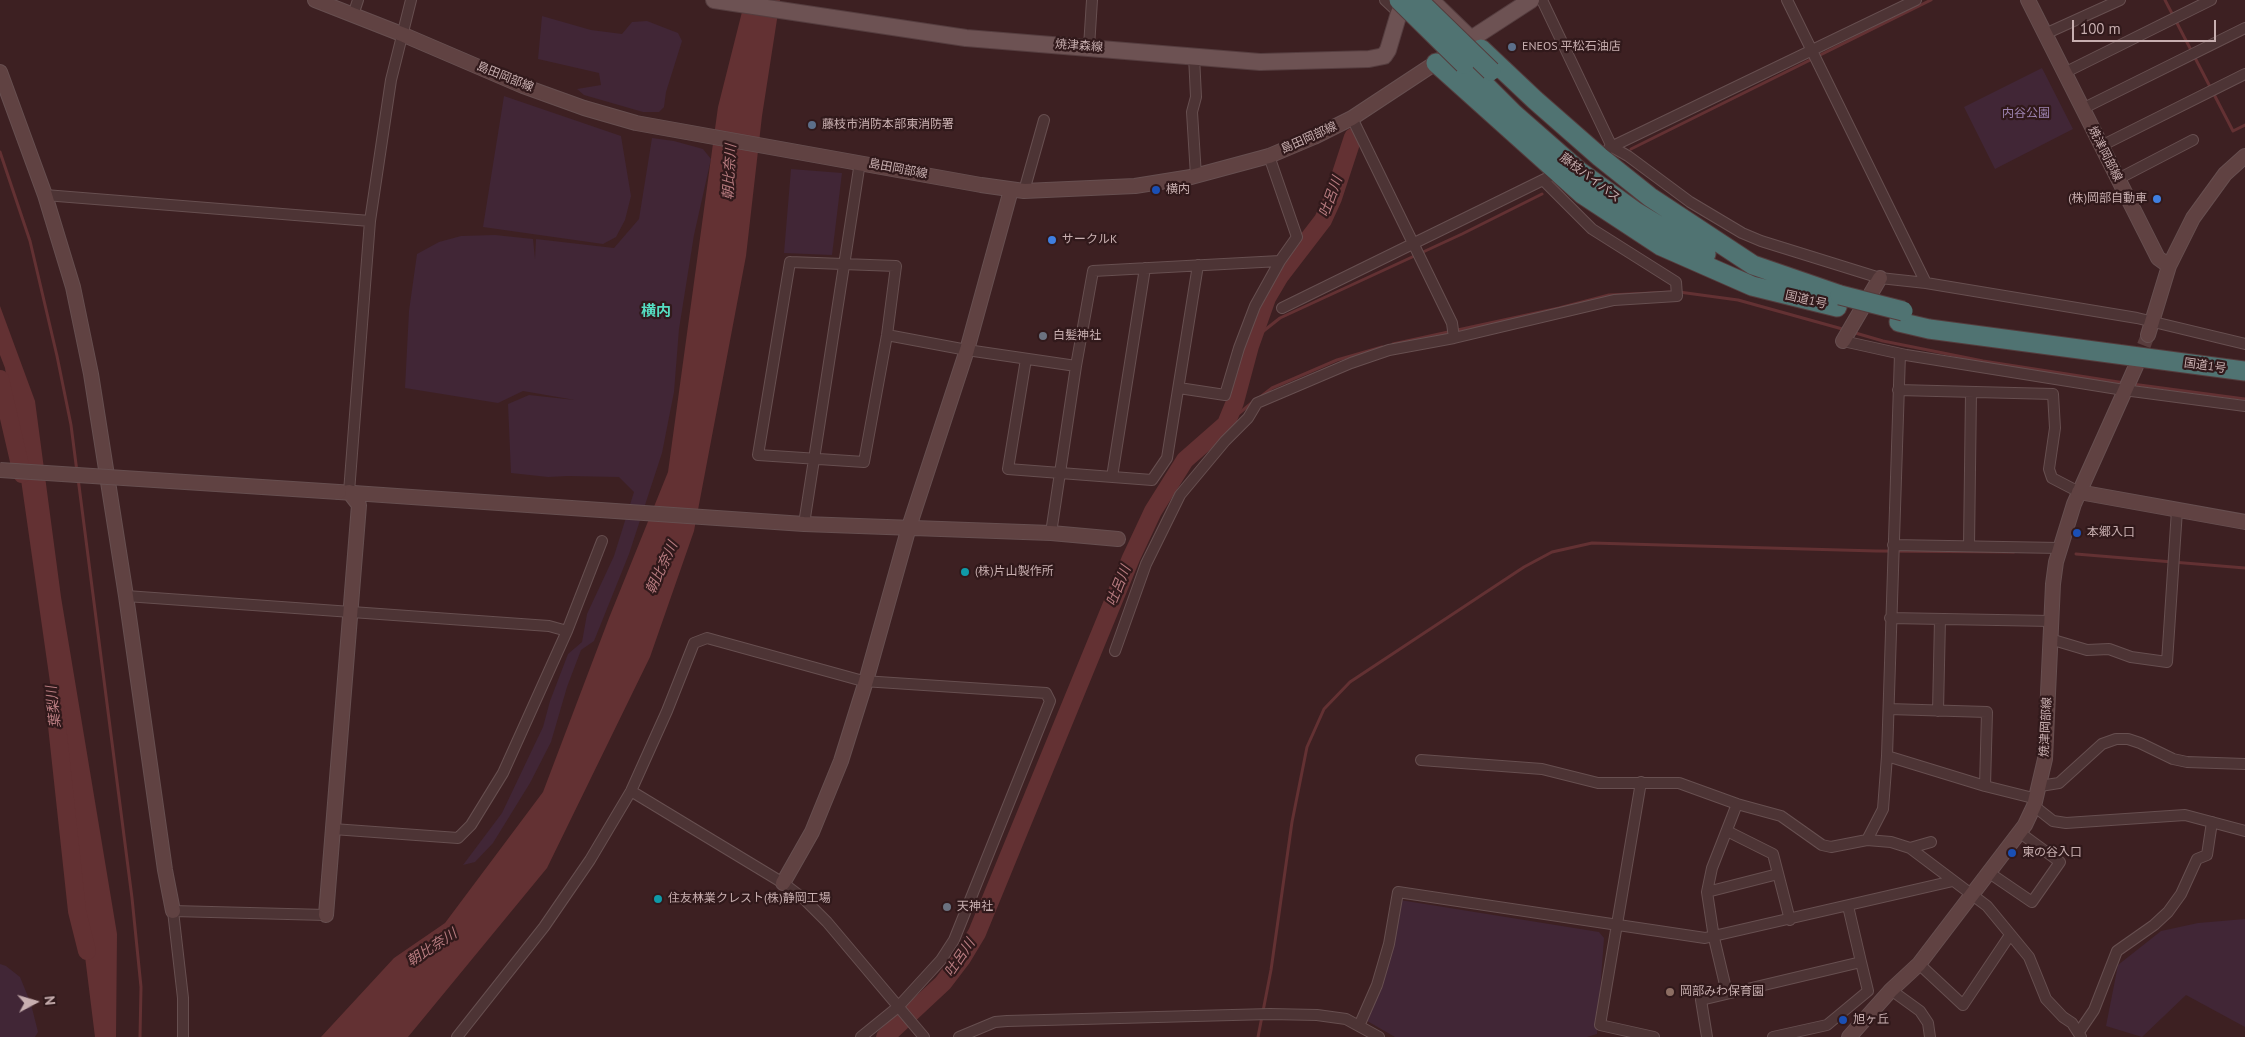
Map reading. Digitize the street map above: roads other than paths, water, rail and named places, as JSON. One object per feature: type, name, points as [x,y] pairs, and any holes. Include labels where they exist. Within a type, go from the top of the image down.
[{"type":"highway","name":"藤枝バイパス","points":[[1418,0],[1582,157],[1631,194],[1677,224],[1753,265]]},
{"type":"highway","name":"藤枝バイパス","points":[[1401,4],[1554,150],[1636,212],[1679,239],[1732,268],[1832,302]]},
{"type":"highway","name":"国道1号","points":[[1471,39],[1535,100],[1650,197],[1753,265],[1832,302]]},
{"type":"highway","name":"国道1号","points":[[1436,63],[1582,194],[1661,246],[1752,286],[1901,316],[1946,320],[2245,360]]},
{"type":"highway","name":"国道1号","points":[[1901,316],[1929,329],[2245,371]]},
{"type":"main road","points":[[1431,0],[1471,39],[1531,0]]},
{"type":"main road","name":"焼津森線","points":[[720,1],[966,38],[1260,62],[1377,58],[1384,56],[1388,50],[1401,4]]},
{"type":"street","name":"島田岡部線","points":[[314,0],[404,35],[523,86],[584,108],[636,122],[706,136],[1018,190],[1135,186],[1196,176],[1269,156],[1352,118],[1471,39]]},
{"type":"street","points":[[353,15],[358,0]]},
{"type":"street","points":[[344,492],[370,221],[392,80],[411,0]]},
{"type":"street","points":[[1089,47],[1092,0]]},
{"type":"street","points":[[1385,0],[1401,4]]},
{"type":"street","points":[[1542,0],[1612,147],[1628,156],[1690,202],[1742,233],[1761,241],[1880,278],[1926,283],[2150,328],[2245,344]]},
{"type":"street","points":[[1787,0],[1926,283]]},
{"type":"street","points":[[1601,152],[1916,0]]},
{"type":"street","name":"焼津岡部線","points":[[2028,0],[2158,258],[2169,266]]},
{"type":"street","points":[[2045,34],[2120,0]]},
{"type":"street","points":[[2064,74],[2211,0]]},
{"type":"street","points":[[2082,109],[2245,28]]},
{"type":"street","points":[[1194,56],[1196,97],[1192,112],[1196,176]]},
{"type":"street","points":[[0,72],[45,195],[73,287],[91,374],[126,596],[165,870],[173,911],[183,998],[182,1037]]},
{"type":"street","points":[[2101,146],[2245,74]]},
{"type":"street","points":[[1352,118],[1412,245],[1452,323],[1454,338]]},
{"type":"street","points":[[783,884],[812,832],[827,797],[866,681],[909,527],[1018,190],[1044,120]]},
{"type":"street","points":[[2118,179],[2193,140]]},
{"type":"street","points":[[1179,388],[1225,395],[1238,348],[1255,306],[1280,261],[1297,237],[1269,156]]},
{"type":"street","points":[[2150,328],[2169,266],[2193,218],[2225,174],[2245,156]]},
{"type":"street","points":[[804,524],[860,162]]},
{"type":"street","points":[[1115,651],[1146,564],[1180,495],[1225,440],[1248,418],[1257,403],[1351,363],[1389,350],[1454,338],[1614,300],[1677,296],[1676,282],[1592,229],[1548,178],[1282,308]]},
{"type":"street","points":[[45,195],[370,221]]},
{"type":"street","points":[[1051,533],[1076,366],[1093,270],[1280,261]]},
{"type":"street","points":[[790,262],[844,262],[896,266],[887,335],[864,462],[758,455],[790,262]]},
{"type":"street","points":[[1026,359],[1008,469],[1152,480],[1167,458],[1198,265]]},
{"type":"street","points":[[1112,477],[1146,268]]},
{"type":"street","points":[[1880,278],[1843,341],[1900,354],[2124,390],[2245,406]]},
{"type":"street","points":[[887,335],[967,350],[1076,366]]},
{"type":"street","points":[[1867,840],[1883,809],[1887,756],[1900,354]]},
{"type":"street","name":"焼津岡部線","points":[[1849,1037],[1891,990],[1919,964],[2019,832],[2037,797],[2045,759],[2053,584],[2059,548],[2079,492],[2136,366]]},
{"type":"street","points":[[1898,390],[2053,394],[2055,428],[2049,468],[2052,478],[2079,492],[2245,522]]},
{"type":"street","points":[[1969,546],[1971,392]]},
{"type":"street","points":[[0,470],[804,524],[1051,533],[1118,538]]},
{"type":"street","points":[[173,911],[326,916],[358,505],[344,492]]},
{"type":"street","points":[[2050,638],[2087,650],[2109,649],[2131,657],[2167,662],[2177,510]]},
{"type":"street","points":[[333,829],[458,838],[471,826],[503,773],[567,631],[602,541]]},
{"type":"street","points":[[1893,545],[2059,548]]},
{"type":"street","points":[[126,596],[549,626],[567,631]]},
{"type":"street","points":[[1890,618],[2051,622]]},
{"type":"street","points":[[1938,711],[1940,619]]},
{"type":"street","points":[[457,1037],[544,927],[590,860],[631,791],[667,711],[694,643],[707,638],[866,681],[1046,693],[1050,701],[954,940],[940,960],[898,1006],[861,1037]]},
{"type":"street","points":[[1888,709],[1987,712],[1985,786]]},
{"type":"street","points":[[2037,797],[2059,783],[2102,744],[2116,739],[2140,743],[2173,759],[2187,762],[2245,764]]},
{"type":"street","points":[[1887,756],[1985,786],[2037,797],[2053,821],[2066,823],[2185,815],[2245,831]]},
{"type":"street","points":[[1421,760],[1542,769],[1598,783],[1679,783],[1737,804],[1781,816],[1822,845],[1831,846],[1867,840],[1891,842],[1910,848],[1987,906],[2029,958],[2046,999],[2063,1017],[2072,1023],[2080,1035],[2094,1010],[2117,951],[2168,912],[2181,894],[2198,859],[2207,855],[2212,822]]},
{"type":"street","points":[[1641,782],[1600,1025],[1606,1032],[1654,1037]]},
{"type":"street","points":[[631,791],[783,884],[804,899],[826,922],[922,1035]]},
{"type":"street","points":[[1727,993],[1714,938],[1707,892],[1712,868],[1737,804]]},
{"type":"street","points":[[1726,831],[1773,854],[1790,920]]},
{"type":"street","points":[[1988,872],[2032,902],[2060,862],[2019,832]]},
{"type":"street","points":[[1910,848],[1931,842]]},
{"type":"street","points":[[1707,892],[1778,874]]},
{"type":"street","points":[[1359,1026],[1377,985],[1389,944],[1398,892],[1617,926],[1714,938],[1953,881]]},
{"type":"street","points":[[1773,1037],[1827,1025],[1868,991],[1848,906]]},
{"type":"street","points":[[1919,964],[1963,1005],[2010,935]]},
{"type":"street","points":[[1707,1037],[1701,1000],[1861,962]]},
{"type":"street","points":[[1891,990],[1920,1011],[1928,1023],[1930,1037]]},
{"type":"street","points":[[959,1037],[980,1028],[1007,1021],[1255,1014],[1331,1016],[1346,1019],[1379,1037]]},
{"type":"water","name":"朝比奈川","points":[[745,0],[780,0],[762,116],[746,256],[694,531],[650,657],[547,868],[408,1037],[321,1037],[394,958],[445,923],[543,792],[609,618],[668,472],[718,107]]},
{"type":"water","points":[[0,306],[35,401],[61,597],[117,934],[116,1037],[95,1037],[57,731],[5,368],[0,355]]},
{"type":"waterway","points":[[1631,149],[1931,0]]},
{"type":"waterway","points":[[2165,0],[2233,131],[2245,125]]},
{"type":"waterway","name":"吐呂川","points":[[885,1037],[943,983],[962,958],[977,933],[1131,558],[1153,511],[1185,460],[1226,424],[1235,402],[1250,346],[1267,298],[1280,276],[1323,220],[1333,198],[1353,137]]},
{"type":"waterway","points":[[0,152],[30,241],[57,356],[71,425],[77,472]]},
{"type":"waterway","points":[[1250,346],[1261,333],[1280,318],[1462,234],[1542,194]]},
{"type":"waterway","points":[[1393,344],[1559,308],[1609,295],[1673,292]]},
{"type":"waterway","points":[[1679,292],[1738,300],[1846,330]]},
{"type":"waterway","points":[[1852,332],[1883,341],[1983,361],[2125,383]]},
{"type":"waterway","points":[[1259,398],[1272,388],[1337,360],[1382,347]]},
{"type":"waterway","name":"葉梨川","points":[[0,379],[22,474]]},
{"type":"waterway","points":[[2132,384],[2245,399]]},
{"type":"waterway","points":[[1226,424],[1254,401]]},
{"type":"waterway","points":[[78,478],[132,898],[141,987],[140,1037]]},
{"type":"waterway","points":[[1258,1037],[1271,970],[1292,822],[1307,747],[1324,709],[1350,682],[1524,567],[1552,552],[1592,543],[1876,551],[2014,552]]},
{"type":"waterway","points":[[2076,554],[2245,568]]},
{"type":"waterway","name":"葉梨川","points":[[55,707],[77,911],[87,951]]},
{"type":"tunnel","points":[[2136,365],[2148,335]]},
{"type":"place","name":"ENEOS 平松石油店","points":[[1512,47]]},
{"type":"place","name":"藤枝市消防本部東消防署","points":[[812,125]]},
{"type":"place","name":"横内","points":[[1156,190]]},
{"type":"place","name":"(株)岡部自動車","points":[[2157,199]]},
{"type":"place","name":"サークルK","points":[[1052,240]]},
{"type":"place","name":"白髪神社","points":[[1043,336]]},
{"type":"place","name":"本郷入口","points":[[2077,533]]},
{"type":"place","name":"(株)片山製作所","points":[[965,572]]},
{"type":"place","name":"東の谷入口","points":[[2012,853]]},
{"type":"place","name":"住友林業クレスト(株)静岡工場","points":[[658,899]]},
{"type":"place","name":"天神社","points":[[947,907]]},
{"type":"place","name":"岡部みわ保育園","points":[[1670,992]]},
{"type":"place","name":"旭ヶ丘","points":[[1843,1020]]},
{"type":"district","name":"横内","points":[[656,312]]},
{"type":"park label","name":"内谷公園","points":[[2026,114]]}]
